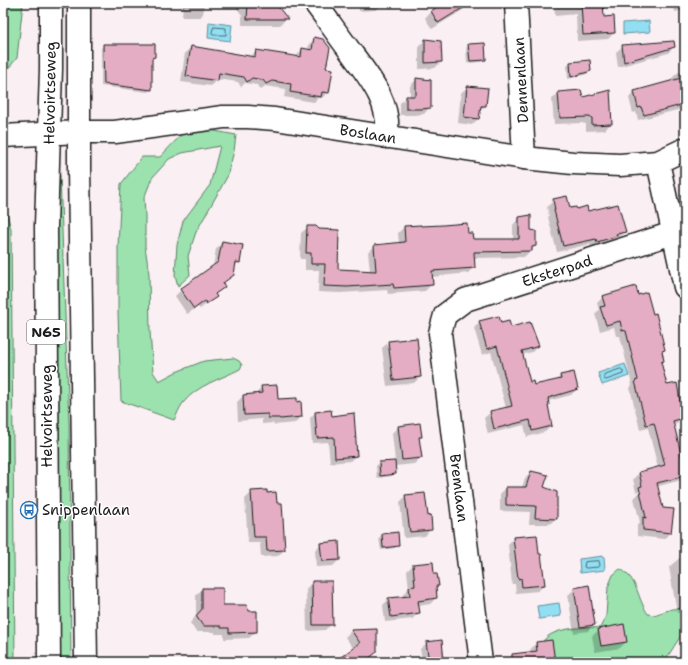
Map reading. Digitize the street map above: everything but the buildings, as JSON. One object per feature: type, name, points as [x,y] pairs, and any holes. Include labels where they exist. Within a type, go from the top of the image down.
[{"type":"main road","name":"Helvoirtseweg","points":[[49,662],[46,226],[51,69],[51,3]]},
{"type":"main road","name":"Helvoirtseweg","points":[[79,3],[79,132],[86,662]]},
{"type":"main road","points":[[315,3],[378,90],[385,108],[388,129],[387,137]]},
{"type":"main road","name":"Dennenlaan","points":[[516,3],[524,158]]},
{"type":"main road","name":"Boslaan","points":[[3,136],[49,135],[79,132],[115,132],[223,117],[248,117],[275,119],[524,158],[573,163],[620,165],[658,162],[685,149]]},
{"type":"main road","points":[[658,162],[685,286]]},
{"type":"main road","name":"Eksterpad","points":[[445,315],[465,300],[673,233]]},
{"type":"main road","name":"Bremlaan","points":[[445,315],[440,333],[481,662]]},
{"type":"green space","points":[[3,3],[23,3],[17,58],[3,75]]},
{"type":"green space","points":[[204,129],[236,135],[234,151],[227,177],[196,232],[188,256],[190,275],[178,286],[175,275],[177,245],[183,221],[210,185],[220,146],[182,153],[169,159],[152,178],[144,198],[145,246],[149,274],[150,332],[153,372],[159,381],[176,372],[204,361],[233,358],[239,361],[242,365],[240,369],[202,387],[195,392],[180,407],[174,420],[121,401],[118,313],[118,247],[121,184],[142,157],[160,157],[184,132]]},
{"type":"green space","points":[[60,175],[69,424],[71,662],[60,662],[54,176]]},
{"type":"green space","points":[[3,198],[11,229],[15,662],[3,662]]},
{"type":"green space","points":[[620,569],[626,573],[634,583],[648,614],[654,615],[672,609],[685,608],[685,631],[663,662],[534,662],[541,644],[550,635],[563,630],[600,628],[606,616],[608,587],[613,575]]},
{"type":"water","points":[[649,21],[650,32],[623,34],[623,23]]},
{"type":"water","points":[[209,22],[232,25],[230,41],[208,38]]},
{"type":"water","points":[[625,364],[629,376],[602,385],[598,373]]},
{"type":"water","points":[[604,556],[605,570],[580,573],[579,559]]},
{"type":"water","points":[[559,603],[561,616],[539,619],[537,606]]},
{"type":"place","name":"Snippenlaan","points":[[29,510]]}]
